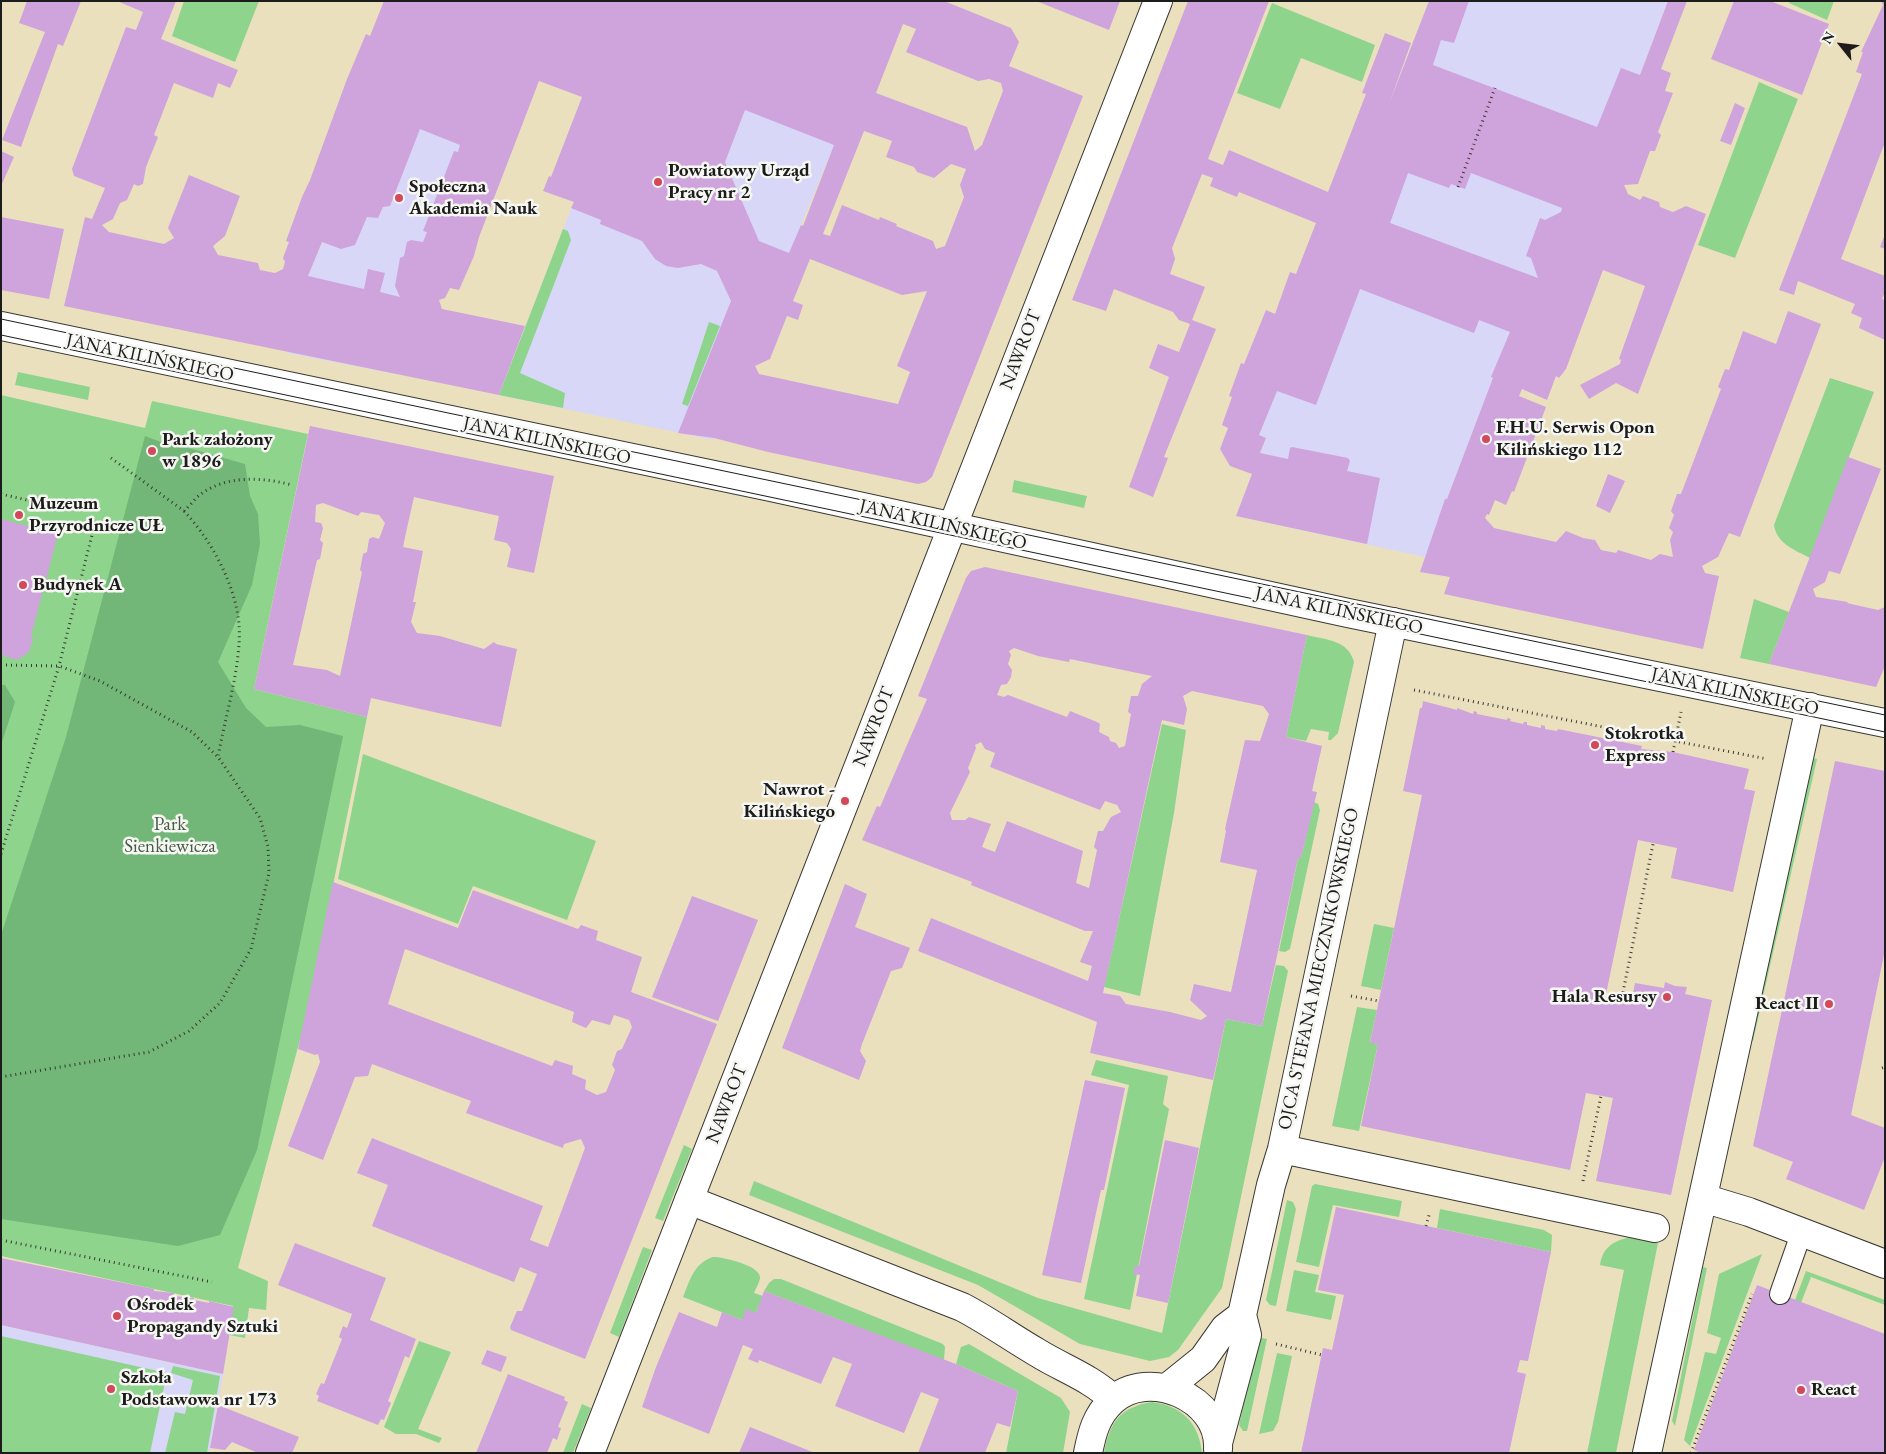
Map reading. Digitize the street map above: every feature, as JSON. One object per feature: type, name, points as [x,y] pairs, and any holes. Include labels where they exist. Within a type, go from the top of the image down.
[{"type":"street","name":"NAWROT","points":[[590,1453],[1158,1]]},
{"type":"street","name":"JANA KILIŃSKIEGO","points":[[1,326],[771,487],[1393,622],[1885,724]]},
{"type":"street","name":"OJCA STEFANA MIECZNIKOWSKIEGO","points":[[1218,1448],[1247,1335],[1242,1315],[1271,1185],[1282,1149],[1393,622]]},
{"type":"street","points":[[1651,1452],[1703,1198],[1810,707]]},
{"type":"street","points":[[1282,1149],[1656,1228]]},
{"type":"street","points":[[1703,1198],[1741,1209],[1802,1231],[1885,1264]]},
{"type":"street","points":[[689,1200],[962,1307],[989,1321],[1049,1360],[1098,1385],[1113,1399]]},
{"type":"street","points":[[1167,1388],[1203,1359],[1225,1328],[1242,1315]]},
{"type":"street","points":[[1088,1453],[1093,1427],[1113,1399],[1134,1390],[1152,1386],[1167,1388],[1187,1396],[1200,1407],[1210,1421],[1218,1448]]},
{"type":"lane","points":[[1780,1294],[1802,1231]]},
{"type":"path","points":[[1458,187],[1494,88]]},
{"type":"path","points":[[110,458],[184,511],[199,527],[220,564],[234,595],[238,624],[237,656],[218,757]]},
{"type":"path","points":[[184,511],[201,494],[232,480],[271,479],[292,484]]},
{"type":"path","points":[[1,494],[30,501]]},
{"type":"path","points":[[1,854],[59,666],[96,519]]},
{"type":"path","points":[[1,665],[59,666],[100,681],[192,732],[218,757],[260,818],[268,846],[269,873],[251,949],[220,1003],[189,1031],[149,1052],[1,1076]]},
{"type":"path","points":[[1673,752],[1687,682]]},
{"type":"path","points":[[1414,690],[1772,760]]},
{"type":"path","points":[[1620,1002],[1653,844]]},
{"type":"path","points":[[1351,996],[1379,1001]]},
{"type":"path","points":[[1577,1211],[1601,1096]]},
{"type":"path","points":[[1,1240],[212,1282]]},
{"type":"path","points":[[1691,1453],[1750,1298]]},
{"type":"path","points":[[1272,1344],[1322,1355]]},
{"type":"shaded area","points":[[417,1],[890,1],[834,145],[713,440],[499,395],[623,75],[520,34],[391,373],[287,353],[308,276],[377,108]]},
{"type":"shaded area","points":[[1429,1],[1668,1],[1450,577],[1420,572],[1425,557],[1236,516],[1266,438],[1259,435]]},
{"type":"shaded area","name":"Szkoła Podstawowa nr 173","points":[[1,1325],[223,1374],[209,1453],[1,1453]]},
{"type":"green space","points":[[184,1],[259,1],[235,62],[172,36]]},
{"type":"green space","points":[[1790,1],[1834,1],[1827,20],[1789,3]]},
{"type":"green space","points":[[1272,3],[1375,45],[1362,82],[1301,58],[1280,109],[1237,93]]},
{"type":"green space","points":[[1759,82],[1798,99],[1735,258],[1698,245]]},
{"type":"green space","points":[[563,229],[568,231],[571,240],[520,373],[565,393],[563,408],[499,395]]},
{"type":"green space","points":[[709,322],[720,326],[688,406],[682,404]]},
{"type":"green space","points":[[18,372],[90,387],[88,400],[15,385]]},
{"type":"green space","points":[[1830,378],[1874,392],[1810,558],[1783,542],[1776,532],[1774,525]]},
{"type":"green space","name":"Park Sienkiewicza","points":[[1,395],[145,428],[152,401],[308,434],[254,689],[367,717],[307,1014],[238,1268],[268,1281],[266,1310],[249,1308],[245,1338],[229,1335],[233,1306],[1,1256]]},
{"type":"green space","name":"Park Sienkiewicza","points":[[145,436],[166,444],[185,447],[245,464],[250,496],[258,514],[260,544],[252,585],[218,662],[246,708],[266,727],[300,725],[343,736],[257,1150],[220,1235],[178,1246],[1,1219],[1,935],[66,737]]},
{"type":"green space","points":[[1014,480],[1087,496],[1084,508],[1012,492]]},
{"type":"green space","points":[[1754,599],[1789,612],[1769,664],[1740,658]]},
{"type":"green space","points":[[1307,635],[1342,645],[1347,649],[1354,662],[1338,733],[1331,740],[1328,740],[1329,732],[1311,729],[1306,741],[1286,737]]},
{"type":"green space","points":[[1,685],[5,685],[15,702],[1,745]]},
{"type":"green space","points":[[1162,724],[1186,730],[1174,813],[1140,996],[1104,987]]},
{"type":"green space","points":[[363,754],[596,841],[567,920],[473,886],[458,924],[338,879]]},
{"type":"green space","points":[[1806,756],[1817,759],[1753,1041],[1743,1038]]},
{"type":"green space","points":[[1314,802],[1318,804],[1320,810],[1290,949],[1285,952],[1279,951],[1298,858],[1301,858]]},
{"type":"green space","points":[[1374,924],[1394,928],[1381,990],[1361,986]]},
{"type":"green space","points":[[1276,965],[1284,966],[1288,971],[1222,1288],[1178,1350],[1169,1357],[1150,1361],[1080,1344],[978,1285],[749,1195],[754,1181],[1038,1298],[1162,1333],[1226,1019],[1262,1026]]},
{"type":"green space","points":[[1357,1007],[1377,1010],[1370,1042],[1378,1044],[1359,1131],[1332,1126]]},
{"type":"green space","points":[[1096,1060],[1168,1076],[1163,1104],[1169,1109],[1130,1310],[1084,1299],[1129,1085],[1091,1075]]},
{"type":"green space","points":[[684,1145],[692,1149],[663,1221],[655,1218]]},
{"type":"green space","points":[[1315,1184],[1402,1201],[1399,1217],[1333,1205],[1319,1267],[1296,1262],[1312,1186]]},
{"type":"green space","points":[[1287,1200],[1293,1202],[1296,1209],[1276,1306],[1270,1305],[1266,1300]]},
{"type":"green space","points":[[1440,1209],[1544,1230],[1552,1235],[1551,1252],[1437,1228]]},
{"type":"green space","points":[[1631,1237],[1658,1243],[1616,1453],[1587,1453],[1624,1270],[1600,1265],[1601,1259],[1606,1249],[1614,1243]]},
{"type":"green space","points":[[643,1247],[652,1250],[619,1337],[610,1333]]},
{"type":"green space","points":[[1762,1254],[1690,1446],[1684,1440],[1705,1352],[1716,1354],[1721,1338],[1707,1333],[1719,1274]]},
{"type":"green space","points":[[713,1257],[740,1262],[758,1273],[760,1279],[754,1293],[763,1296],[756,1313],[742,1320],[683,1297],[697,1268],[701,1263]]},
{"type":"green space","points":[[1703,1267],[1707,1268],[1675,1426],[1672,1421]]},
{"type":"green space","points":[[1294,1270],[1319,1275],[1315,1292],[1336,1296],[1331,1320],[1286,1311]]},
{"type":"green space","points":[[1806,1271],[1885,1300],[1885,1305],[1811,1277],[1801,1303],[1795,1300]]},
{"type":"green space","points":[[774,1279],[781,1279],[943,1344],[945,1347],[944,1360],[764,1291]]},
{"type":"green space","name":"Szkoła Podstawowa nr 173","points":[[1,1336],[167,1373],[150,1453],[1,1453]]},
{"type":"green space","points":[[1258,1339],[1267,1339],[1247,1431],[1243,1431],[1239,1425]]},
{"type":"green space","points":[[419,1341],[451,1352],[418,1429],[442,1438],[439,1443],[416,1434],[396,1434],[384,1427]]},
{"type":"green space","points":[[969,1344],[1061,1398],[1070,1412],[1063,1453],[1006,1453],[1018,1391],[956,1364],[961,1347]]},
{"type":"green space","points":[[1277,1353],[1292,1356],[1278,1422],[1273,1431],[1259,1434]]},
{"type":"green space","points":[[173,1366],[220,1376],[207,1453],[165,1453],[175,1412],[185,1414],[193,1380],[171,1373]]},
{"type":"green space","points":[[1152,1402],[1172,1407],[1187,1418],[1197,1433],[1202,1453],[1104,1453],[1106,1442],[1118,1418],[1132,1408]]},
{"type":"green space","points":[[582,1404],[591,1408],[573,1453],[563,1453]]},
{"type":"building","points":[[27,1],[81,1],[63,46],[58,44],[21,147],[2,140],[45,32],[19,23]]},
{"type":"building","points":[[117,1],[176,1],[161,39],[238,70],[230,88],[218,83],[213,98],[174,83],[154,135],[158,137],[146,167],[143,184],[138,186],[134,184],[127,200],[120,203],[113,219],[102,225],[109,232],[164,244],[174,238],[168,228],[189,175],[240,196],[225,236],[213,246],[218,255],[258,263],[260,270],[275,273],[283,269],[285,262],[283,258],[289,242],[286,241],[302,197],[347,79],[366,34],[370,36],[384,1],[944,1],[1011,28],[1019,42],[1009,66],[1083,96],[932,477],[926,482],[918,484],[768,452],[714,438],[678,433],[731,301],[717,271],[701,264],[678,268],[666,266],[655,259],[642,241],[600,224],[601,220],[571,208],[574,202],[543,191],[549,176],[551,177],[582,97],[539,81],[479,237],[474,256],[459,290],[450,288],[445,298],[439,300],[442,309],[525,326],[499,395],[64,306],[85,217],[92,219],[105,188],[74,176],[72,169],[126,27],[136,30],[143,12]],"holes":[[[903,24],[916,29],[906,52],[978,81],[989,79],[1001,83],[1003,91],[982,145],[975,151],[967,127],[876,93]],[[745,110],[834,145],[803,226],[801,225],[789,253],[759,241],[725,162]],[[420,129],[460,145],[458,152],[454,151],[423,231],[427,232],[423,242],[411,240],[407,242],[404,256],[400,258],[395,286],[400,297],[380,292],[385,273],[368,269],[364,289],[308,276],[322,242],[341,249],[355,245],[367,217],[378,218],[383,207],[390,206]],[[864,131],[892,141],[886,157],[914,167],[917,172],[934,178],[951,164],[966,169],[960,185],[964,197],[945,246],[936,249],[933,241],[896,226],[897,224],[880,217],[879,220],[842,205],[830,236],[823,234]],[[810,259],[902,295],[927,291],[897,366],[910,372],[898,404],[759,374],[755,366],[770,359],[787,316],[798,320],[803,305],[793,301]]]},
{"type":"building","points":[[1036,1],[1120,1],[1109,30]]},
{"type":"building","points":[[1188,1],[1269,1],[1208,159],[1223,165],[1229,150],[1328,192],[1366,94],[1362,93],[1385,33],[1411,43],[1389,104],[1429,1],[1469,1],[1454,43],[1441,40],[1433,65],[1597,127],[1621,68],[1640,75],[1668,1],[1687,1],[1661,69],[1671,73],[1665,91],[1673,93],[1658,132],[1661,135],[1655,151],[1650,151],[1638,184],[1624,185],[1628,194],[1640,200],[1643,196],[1659,202],[1660,207],[1673,212],[1686,206],[1706,214],[1638,394],[1616,383],[1589,399],[1580,385],[1620,364],[1621,360],[1619,359],[1645,286],[1603,270],[1566,369],[1559,378],[1556,376],[1547,400],[1522,389],[1519,396],[1546,407],[1514,492],[1512,491],[1506,505],[1495,500],[1489,515],[1487,514],[1485,518],[1494,528],[1556,542],[1566,531],[1583,538],[1595,540],[1601,550],[1616,553],[1618,550],[1651,560],[1660,554],[1673,557],[1670,540],[1673,532],[1669,528],[1674,515],[1671,511],[1677,494],[1681,494],[1721,389],[1718,387],[1725,369],[1729,370],[1743,331],[1776,344],[1788,311],[1821,324],[1740,537],[1729,533],[1718,557],[1702,566],[1705,573],[1719,576],[1703,649],[1444,594],[1450,577],[1420,572],[1445,499],[1447,499],[1493,378],[1491,377],[1510,332],[1479,320],[1474,333],[1360,289],[1316,405],[1277,391],[1259,435],[1266,438],[1260,453],[1288,459],[1290,448],[1292,447],[1348,458],[1350,461],[1347,471],[1380,478],[1367,544],[1236,516],[1252,474],[1230,466],[1220,449],[1228,428],[1222,425],[1232,397],[1229,396],[1241,363],[1244,364],[1266,310],[1275,314],[1290,272],[1296,274],[1316,223],[1239,192],[1237,197],[1210,186],[1213,178],[1202,174],[1172,248],[1175,259],[1170,274],[1205,287],[1192,320],[1216,329],[1164,457],[1168,458],[1153,497],[1129,487],[1169,377],[1149,368],[1158,344],[1179,352],[1190,324],[1179,320],[1173,312],[1114,289],[1106,311],[1072,300]],"holes":[[[1408,173],[1449,188],[1451,184],[1465,189],[1471,173],[1562,208],[1561,212],[1545,220],[1540,218],[1526,256],[1531,258],[1538,278],[1390,223]]]},
{"type":"building","points":[[1734,1],[1770,1],[1829,24],[1802,95],[1711,59]]},
{"type":"building","points":[[1881,1],[1885,1],[1885,142],[1841,259],[1885,276],[1885,292],[1882,299],[1885,300],[1885,340],[1859,328],[1862,318],[1851,313],[1855,304],[1798,281],[1794,295],[1779,290],[1862,74],[1856,72],[1863,52],[1861,52],[1883,5]]},
{"type":"building","points":[[1735,103],[1745,108],[1731,145],[1720,141]]},
{"type":"building","points":[[1,151],[14,157],[1,186]]},
{"type":"building","points":[[1,217],[64,229],[49,299],[1,290]]},
{"type":"building","points":[[1885,234],[1885,249],[1880,247]]},
{"type":"building","points":[[310,426],[554,476],[534,573],[507,567],[511,549],[507,543],[494,540],[499,516],[414,497],[407,528],[403,547],[423,551],[413,602],[416,602],[411,622],[417,633],[440,636],[484,649],[494,642],[517,649],[501,727],[371,698],[367,717],[254,689]],"holes":[[[323,503],[358,516],[361,512],[379,515],[385,523],[379,539],[373,537],[369,539],[367,552],[363,554],[360,570],[362,572],[340,676],[327,670],[293,665],[317,560],[320,559],[323,543],[320,540],[323,528],[321,523],[315,522],[316,505]]]},
{"type":"building","points":[[1848,457],[1881,469],[1840,574],[1829,571],[1825,582],[1813,589],[1816,597],[1848,602],[1878,610],[1885,607],[1885,666],[1876,687],[1769,664]]},
{"type":"building","points":[[1608,474],[1625,481],[1610,513],[1596,506]]},
{"type":"building","name":"Budynek A","points":[[1,519],[58,534],[31,636],[33,639],[29,652],[17,660],[4,656],[1,652]]},
{"type":"building","points":[[985,567],[1307,635],[1286,737],[1322,746],[1312,791],[1317,792],[1301,858],[1298,858],[1262,1026],[1226,1019],[1213,1080],[1090,1053],[1097,1022],[918,951],[931,918],[1088,981],[1092,966],[1080,962],[1093,931],[1085,931],[971,885],[972,882],[862,840],[877,806],[880,807],[927,699],[918,696],[966,578],[971,571]],"holes":[[[1014,648],[1038,656],[1069,662],[1070,659],[1152,676],[1142,684],[1138,696],[1131,696],[1128,712],[1131,714],[1125,746],[1119,748],[1116,743],[1110,741],[1109,737],[1099,732],[1100,724],[1097,722],[1070,711],[1067,717],[1008,695],[1004,697],[997,695],[1001,685],[1007,684],[1011,677],[1012,670],[1008,664],[1011,655],[1009,651]],[[1192,691],[1263,706],[1269,714],[1260,741],[1245,740],[1225,829],[1220,862],[1257,870],[1231,992],[1194,984],[1190,1000],[1207,1016],[1201,1020],[1126,1004],[1120,996],[1103,993],[1162,720],[1184,725],[1187,709],[1183,696]],[[981,742],[985,749],[995,753],[990,767],[1100,810],[1105,801],[1117,805],[1121,812],[1111,817],[1103,831],[1098,831],[1094,847],[1097,850],[1089,888],[1076,883],[1083,851],[1007,821],[995,852],[982,847],[991,824],[969,817],[965,820],[952,820],[950,813],[970,772],[968,768],[976,748],[975,745]]]},
{"type":"building","points":[[1423,701],[1457,710],[1457,708],[1473,714],[1474,711],[1477,714],[1507,720],[1507,718],[1511,719],[1510,721],[1523,724],[1527,722],[1527,725],[1541,728],[1541,725],[1545,726],[1545,729],[1557,731],[1558,729],[1642,746],[1641,749],[1673,752],[1749,769],[1744,789],[1755,791],[1733,892],[1671,878],[1677,848],[1638,840],[1605,999],[1631,1004],[1635,983],[1664,988],[1665,982],[1675,986],[1687,987],[1685,994],[1712,1000],[1671,1195],[1596,1181],[1613,1098],[1586,1093],[1570,1170],[1361,1126],[1378,1044],[1370,1043],[1422,795],[1403,791]]},
{"type":"building","name":"React II","points":[[1835,761],[1885,771],[1885,950],[1851,1115],[1885,1128],[1885,1157],[1864,1210],[1786,1179],[1793,1162],[1753,1146]]},
{"type":"building","points":[[333,882],[458,928],[473,890],[578,929],[581,925],[598,931],[596,940],[642,957],[631,992],[717,1024],[585,1359],[511,1330],[510,1327],[517,1311],[522,1311],[537,1274],[520,1267],[514,1282],[372,1226],[388,1185],[357,1173],[372,1138],[543,1206],[530,1240],[548,1247],[585,1148],[581,1139],[564,1144],[563,1148],[466,1113],[471,1101],[372,1064],[368,1076],[355,1077],[323,1160],[288,1146],[320,1062],[318,1054],[315,1055],[298,1049]],"holes":[[[405,949],[574,1012],[572,1022],[586,1028],[592,1020],[610,1025],[614,1015],[629,1020],[632,1027],[622,1049],[617,1051],[612,1065],[615,1070],[606,1092],[597,1095],[585,1089],[586,1080],[572,1074],[573,1066],[555,1060],[552,1066],[388,1004]]]},
{"type":"building","points":[[845,884],[867,894],[855,927],[910,948],[902,968],[891,971],[862,1044],[860,1051],[866,1061],[859,1080],[782,1048]]},
{"type":"building","points":[[692,896],[758,920],[718,1021],[652,997]]},
{"type":"building","points":[[1085,1080],[1125,1088],[1104,1190],[1101,1190],[1081,1283],[1042,1275]]},
{"type":"building","points":[[1165,1140],[1199,1148],[1168,1303],[1136,1296],[1140,1275],[1133,1274],[1135,1266],[1139,1266]]},
{"type":"building","points":[[1336,1207],[1551,1252],[1528,1361],[1520,1360],[1517,1372],[1526,1374],[1509,1453],[1301,1453],[1323,1348],[1332,1350],[1344,1295],[1318,1290]]},
{"type":"building","points":[[295,1243],[386,1278],[370,1320],[416,1339],[409,1358],[405,1356],[388,1401],[391,1403],[384,1420],[381,1419],[378,1425],[317,1401],[319,1396],[316,1394],[321,1383],[324,1384],[342,1339],[339,1337],[343,1326],[347,1328],[352,1314],[278,1285]]},
{"type":"building","name":"Ośrodek Propagandy Sztuki","points":[[1,1258],[154,1289],[154,1291],[174,1293],[174,1296],[194,1298],[194,1300],[209,1303],[209,1301],[234,1307],[223,1374],[1,1325]]},
{"type":"building","name":"React","points":[[1757,1285],[1885,1334],[1885,1453],[1701,1453],[1694,1450]]},
{"type":"building","points":[[764,1291],[956,1364],[1018,1391],[1010,1427],[997,1423],[985,1453],[918,1453],[939,1399],[921,1392],[904,1433],[835,1406],[852,1364],[833,1357],[821,1384],[759,1360],[758,1363],[748,1359],[753,1349],[743,1345],[709,1434],[642,1407],[679,1312],[717,1327],[722,1312],[742,1320],[746,1309],[756,1313]]},
{"type":"building","points":[[487,1350],[507,1357],[501,1372],[481,1364]]},
{"type":"building","points":[[508,1374],[565,1397],[564,1400],[568,1402],[558,1427],[561,1428],[557,1440],[553,1438],[547,1453],[476,1453]]},
{"type":"building","points":[[218,1405],[299,1437],[292,1453],[258,1453],[232,1442],[225,1450],[210,1448]]},
{"type":"building","points":[[750,1427],[815,1453],[739,1453]]},
{"type":"tram line","points":[[1,319],[1885,715]]},
{"type":"tram line","points":[[1,335],[1885,732]]},
{"type":"place","name":"Powiatowy Urząd Pracy nr 2","points":[[658,182]]},
{"type":"place","name":"Społeczna Akademia Nauk","points":[[399,198]]},
{"type":"place","name":"F.H.U. Serwis Opon Kilińskiego 112","points":[[1486,439]]},
{"type":"place","name":"Park założony w 1896","points":[[152,451]]},
{"type":"place","name":"Muzeum Przyrodnicze UŁ","points":[[19,515]]},
{"type":"place","name":"Budynek A","points":[[23,585]]},
{"type":"place","name":"Stokrotka Express","points":[[1595,745]]},
{"type":"place","name":"Nawrot - Kilińskiego","points":[[845,801]]},
{"type":"place","name":"Hala Resursy","points":[[1667,997]]},
{"type":"place","name":"React II","points":[[1829,1004]]},
{"type":"place","name":"Ośrodek Propagandy Sztuki","points":[[117,1316]]},
{"type":"place","name":"Szkoła Podstawowa nr 173","points":[[111,1389]]},
{"type":"place","name":"React","points":[[1801,1390]]}]
